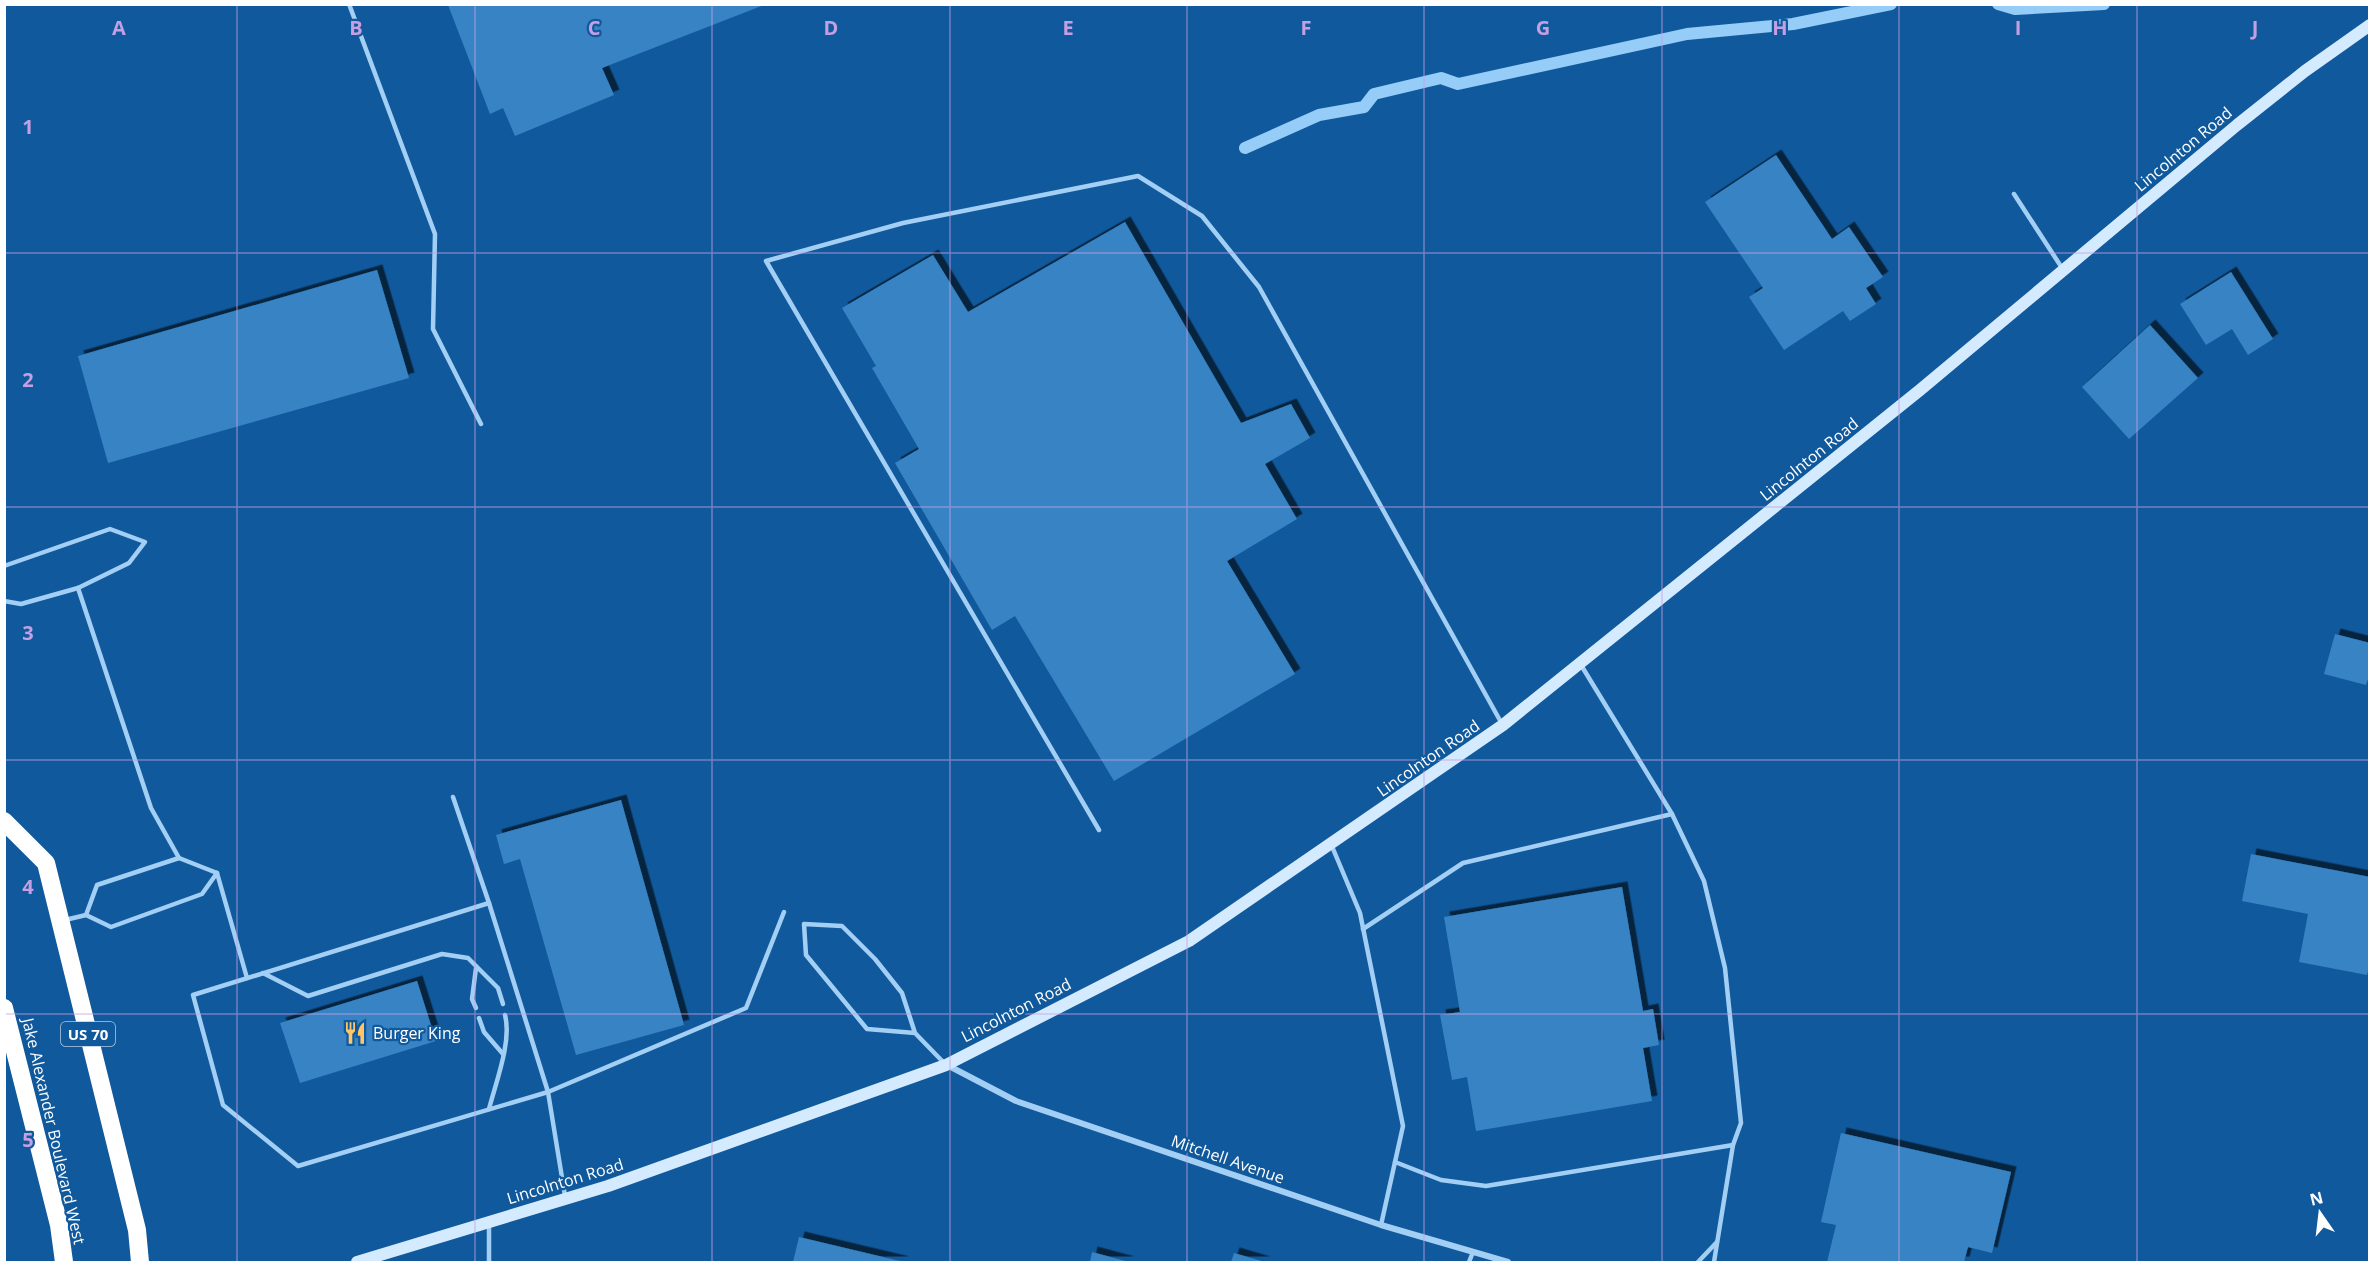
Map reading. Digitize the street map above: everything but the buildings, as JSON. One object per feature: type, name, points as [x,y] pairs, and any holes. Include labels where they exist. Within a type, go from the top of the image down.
[{"type":"highway","name":"US 70","points":[[4,821],[46,863],[137,1230],[140,1263]]},
{"type":"highway","name":"Jake Alexander Boulevard West","points":[[4,1008],[59,1225],[64,1263]]},
{"type":"street","name":"Lincolnton Road","points":[[357,1263],[608,1186],[946,1065],[1190,941],[1503,725],[1920,390],[2237,125],[2305,71],[2370,25]]},
{"type":"street","name":"Mitchell Avenue","points":[[946,1065],[1016,1101],[1381,1225],[1508,1263]]},
{"type":"lane","points":[[349,4],[435,234],[433,329],[481,424]]},
{"type":"lane","points":[[1099,830],[766,261],[903,223],[1138,176],[1202,216],[1259,287],[1503,725]]},
{"type":"lane","points":[[2014,194],[2063,271]]},
{"type":"lane","points":[[4,566],[110,529],[146,542],[129,563],[78,588],[21,604],[4,601]]},
{"type":"lane","points":[[78,588],[151,808],[179,858],[217,873]]},
{"type":"lane","points":[[1580,663],[1672,814],[1704,881],[1725,968],[1741,1123],[1733,1145],[1714,1263]]},
{"type":"lane","points":[[453,797],[548,1092],[565,1199]]},
{"type":"lane","points":[[1364,929],[1463,863],[1672,814]]},
{"type":"lane","points":[[1331,844],[1360,913],[1403,1126],[1381,1225]]},
{"type":"lane","points":[[86,915],[98,885],[179,858]]},
{"type":"lane","points":[[60,921],[86,915],[111,927],[202,894],[217,873]]},
{"type":"lane","points":[[217,873],[247,978]]},
{"type":"lane","points":[[489,903],[193,995],[223,1105],[297,1166],[548,1092],[746,1008],[784,912]]},
{"type":"lane","points":[[915,1033],[867,1029],[806,955],[804,924],[842,926],[875,959],[902,993],[915,1033],[946,1065]]},
{"type":"lane","points":[[263,973],[308,996],[442,954],[468,958],[498,988],[503,1004]]},
{"type":"lane","points":[[476,968],[472,999],[476,1008]]},
{"type":"lane","points":[[489,1109],[503,1054],[508,1025],[506,1014]]},
{"type":"lane","points":[[479,1018],[484,1032],[503,1054]]},
{"type":"lane","points":[[1395,1162],[1441,1180],[1486,1186],[1733,1145]]},
{"type":"lane","points":[[489,1222],[489,1263]]},
{"type":"lane","points":[[1698,1263],[1717,1242]]},
{"type":"lane","points":[[1469,1263],[1473,1252]]},
{"type":"waterway","points":[[1245,148],[1319,115],[1364,107],[1374,94],[1441,78],[1458,84],[1687,34],[1793,24],[1891,4]]},
{"type":"waterway","points":[[1998,4],[2015,9],[2104,4]]},
{"type":"place","name":"Burger King","points":[[355,1033]]}]
